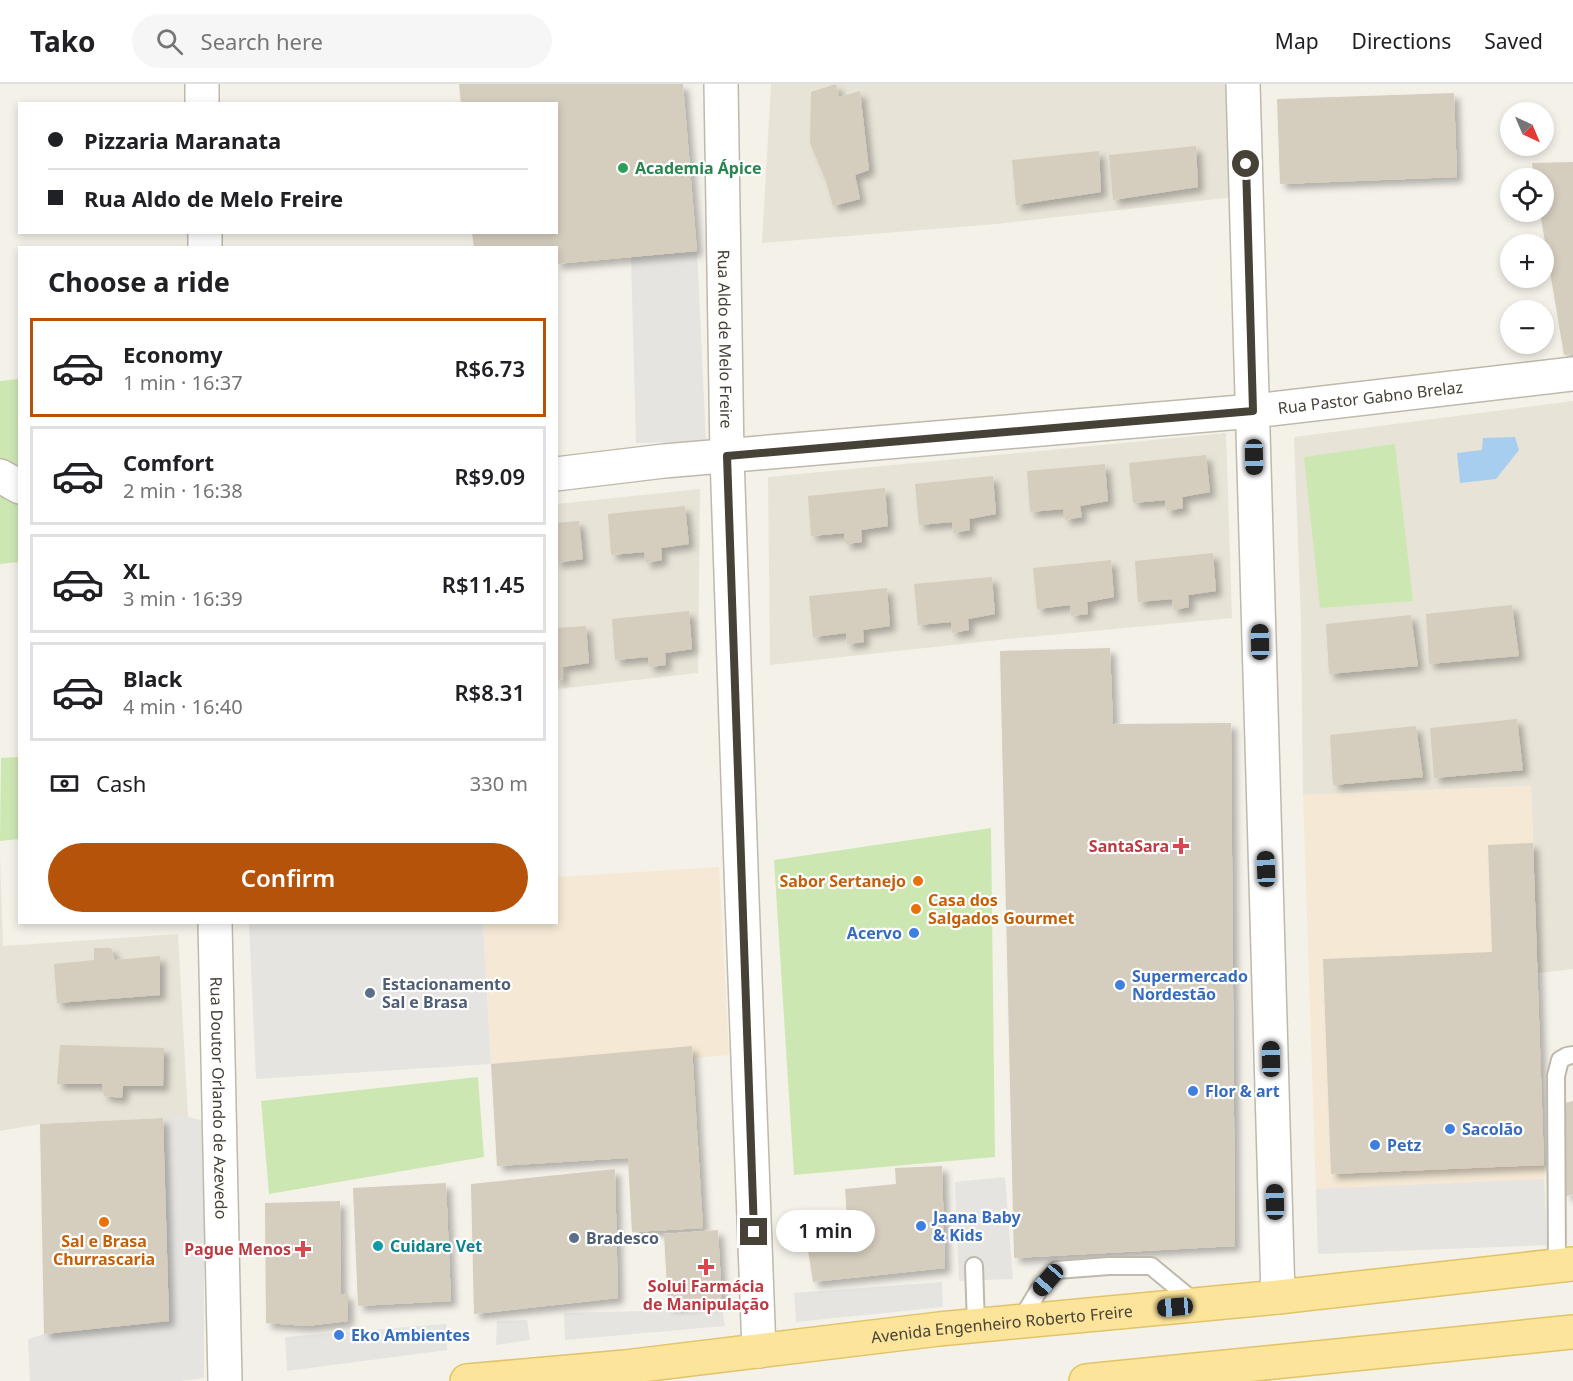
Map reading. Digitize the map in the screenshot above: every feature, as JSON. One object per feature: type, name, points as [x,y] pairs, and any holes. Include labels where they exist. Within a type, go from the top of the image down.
[{"type":"main road","name":"Avenida Engenheiro Roberto Freire","points":[[466,1381],[625,1367],[976,1325],[1278,1297],[1565,1265]]},
{"type":"main road","points":[[1086,1381],[1258,1372],[1573,1332]]},
{"type":"street","points":[[202,84],[202,102]]},
{"type":"street","name":"Rua Aldo de Melo Freire","points":[[721,84],[727,456],[741,898],[759,1351]]},
{"type":"street","points":[[1244,84],[1278,1297]]},
{"type":"street","name":"Rua Pastor Gabno Brelaz","points":[[558,474],[727,456],[1253,411],[1573,374]]},
{"type":"street","points":[[0,476],[18,486]]},
{"type":"street","name":"Rua Doutor Orlando de Azevedo","points":[[215,924],[225,1381]]},
{"type":"lane","points":[[1565,1265],[1556,1076],[1560,1060],[1573,1055]]},
{"type":"lane","points":[[974,1266],[976,1325]]},
{"type":"lane","points":[[1020,1322],[1039,1290],[1057,1270],[1151,1266],[1197,1305]]},
{"type":"shaded area","points":[[771,84],[1230,84],[1234,197],[996,224],[762,243]]},
{"type":"shaded area","points":[[697,251],[706,441],[636,443],[631,257]]},
{"type":"shaded area","points":[[1573,401],[1573,969],[1538,973],[1531,786],[1303,795],[1301,621],[1294,437]]},
{"type":"shaded area","points":[[1226,433],[1232,618],[770,665],[768,477]]},
{"type":"shaded area","points":[[700,489],[698,673],[558,689],[558,504]]},
{"type":"shaded area","points":[[1531,786],[1547,1245],[1318,1254],[1303,795]]},
{"type":"shaded area","points":[[0,856],[3,946],[178,934],[188,1117],[40,1124],[0,1131]]},
{"type":"shaded area","points":[[719,867],[729,1055],[694,1058],[703,1228],[632,1232],[628,1158],[497,1166],[483,924],[558,924],[558,877]]},
{"type":"shaded area","name":"Estacionamento Sal e Brasa","points":[[249,924],[483,924],[491,1064],[256,1079]]},
{"type":"shaded area","points":[[188,1117],[204,1121],[204,1378],[179,1381],[30,1381],[28,1339],[44,1334],[169,1320],[163,1118]]},
{"type":"shaded area","points":[[1005,1177],[1013,1279],[959,1281],[955,1182]]},
{"type":"shaded area","points":[[1544,1179],[1547,1245],[1318,1254],[1316,1189]]},
{"type":"shaded area","points":[[942,1282],[943,1307],[796,1322],[794,1293]]},
{"type":"shaded area","points":[[722,1309],[725,1326],[565,1340],[564,1313]]},
{"type":"shaded area","points":[[527,1320],[530,1340],[496,1345],[497,1321]]},
{"type":"shaded area","points":[[446,1324],[447,1350],[287,1371],[285,1337]]},
{"type":"green space","points":[[18,379],[18,562],[0,564],[0,381]]},
{"type":"green space","points":[[1395,444],[1413,601],[1320,608],[1304,457]]},
{"type":"green space","points":[[18,757],[18,839],[0,841],[1,758]]},
{"type":"green space","points":[[991,828],[995,1157],[794,1175],[774,860]]},
{"type":"green space","points":[[478,1077],[484,1157],[269,1194],[261,1101]]},
{"type":"water","points":[[1515,437],[1519,450],[1496,479],[1460,483],[1457,453],[1482,450],[1483,438]]},
{"type":"building","name":"Academia Ápice","points":[[459,84],[683,84],[697,251],[558,264],[558,246],[474,246],[472,234],[558,234],[558,102],[461,102]]},
{"type":"building","points":[[836,84],[839,97],[860,91],[869,170],[855,175],[860,199],[833,206],[826,181],[810,143],[811,92]]},
{"type":"building","points":[[1454,93],[1457,177],[1280,184],[1277,99]]},
{"type":"building","points":[[1196,146],[1198,187],[1113,200],[1109,155]]},
{"type":"building","points":[[1099,151],[1101,192],[1016,205],[1012,160]]},
{"type":"building","points":[[1573,162],[1573,354],[1564,355],[1553,288],[1554,234],[1544,234],[1542,222],[1554,222],[1554,168],[1533,168],[1532,163]]},
{"type":"building","points":[[1206,455],[1210,492],[1182,497],[1183,508],[1166,511],[1165,500],[1133,503],[1129,463]]},
{"type":"building","points":[[1105,464],[1108,501],[1080,506],[1082,517],[1065,520],[1063,509],[1030,512],[1027,471]]},
{"type":"building","points":[[993,476],[996,514],[969,519],[970,530],[953,533],[952,522],[919,525],[915,484]]},
{"type":"building","points":[[885,488],[888,526],[861,530],[862,542],[846,544],[844,533],[811,536],[808,496]]},
{"type":"building","points":[[685,506],[689,544],[661,548],[662,560],[646,563],[644,552],[611,555],[608,514]]},
{"type":"building","points":[[579,521],[583,559],[558,563],[558,523]]},
{"type":"building","points":[[1213,553],[1216,591],[1188,595],[1189,607],[1173,610],[1172,599],[1138,602],[1135,561]]},
{"type":"building","points":[[1111,560],[1114,597],[1087,602],[1088,614],[1071,616],[1070,605],[1037,609],[1033,568]]},
{"type":"building","points":[[992,577],[995,614],[968,619],[969,630],[952,633],[951,622],[918,625],[914,584]]},
{"type":"building","points":[[887,588],[890,626],[863,630],[864,642],[847,644],[846,633],[813,637],[809,596]]},
{"type":"building","points":[[1512,605],[1519,656],[1429,664],[1426,614]]},
{"type":"building","points":[[689,611],[692,649],[665,653],[666,665],[649,667],[648,657],[615,660],[612,619]]},
{"type":"building","points":[[1411,615],[1418,666],[1329,674],[1326,624]]},
{"type":"building","points":[[586,626],[589,663],[562,667],[563,679],[558,680],[558,628]]},
{"type":"building","name":"Supermercado Nordestão","points":[[1110,648],[1113,724],[1231,723],[1235,1246],[1014,1258],[1000,651]]},
{"type":"building","points":[[1517,719],[1523,770],[1434,778],[1430,728]]},
{"type":"building","points":[[1416,726],[1423,777],[1333,785],[1330,735]]},
{"type":"building","points":[[1533,843],[1544,1165],[1331,1174],[1323,959],[1492,952],[1488,845]]},
{"type":"building","points":[[94,948],[111,948],[115,960],[160,956],[160,995],[57,1003],[54,964],[94,960]]},
{"type":"building","points":[[60,1045],[164,1048],[163,1086],[123,1086],[122,1098],[104,1096],[102,1084],[57,1084]]},
{"type":"building","points":[[692,1046],[703,1228],[632,1232],[628,1158],[497,1166],[491,1064]]},
{"type":"building","points":[[1573,1101],[1573,1195],[1566,1196],[1565,1103]]},
{"type":"building","name":"Sal e Brasa Churrascaria","points":[[163,1118],[169,1321],[44,1334],[40,1124]]},
{"type":"building","points":[[942,1166],[945,1268],[813,1282],[803,1218],[847,1216],[845,1189],[896,1184],[895,1168]]},
{"type":"building","points":[[615,1169],[618,1298],[474,1314],[471,1184]]},
{"type":"building","points":[[446,1183],[451,1301],[358,1306],[353,1188]]},
{"type":"building","name":"Pague Menos","points":[[340,1201],[341,1295],[348,1294],[348,1321],[307,1326],[266,1323],[265,1203]]},
{"type":"building","points":[[718,1230],[722,1302],[668,1306],[664,1234]]},
{"type":"place","name":"Academia Ápice","points":[[623,168]]},
{"type":"place","name":"SantaSara","points":[[1181,846]]},
{"type":"place","name":"Sabor Sertanejo","points":[[918,881]]},
{"type":"place","name":"Casa dos Salgados Gourmet","points":[[916,909]]},
{"type":"place","name":"Acervo","points":[[914,933]]},
{"type":"place","name":"Supermercado Nordestão","points":[[1120,985]]},
{"type":"place","name":"Estacionamento Sal e Brasa","points":[[370,993]]},
{"type":"place","name":"Flor & art","points":[[1193,1091]]},
{"type":"place","name":"Sacolão","points":[[1450,1129]]},
{"type":"place","name":"Petz","points":[[1375,1145]]},
{"type":"place","name":"Sal e Brasa Churrascaria","points":[[104,1222]]},
{"type":"place","name":"Jaana Baby & Kids","points":[[921,1226]]},
{"type":"place","name":"Bradesco","points":[[574,1238]]},
{"type":"place","name":"Cuidare Vet","points":[[378,1246]]},
{"type":"place","name":"Pague Menos","points":[[303,1249]]},
{"type":"place","name":"Solui Farmácia de Manipulação","points":[[706,1267]]},
{"type":"place","name":"Eko Ambientes","points":[[339,1335]]},
{"type":"route","points":[[754,1232],[727,456],[1253,411],[1246,164]]}]
